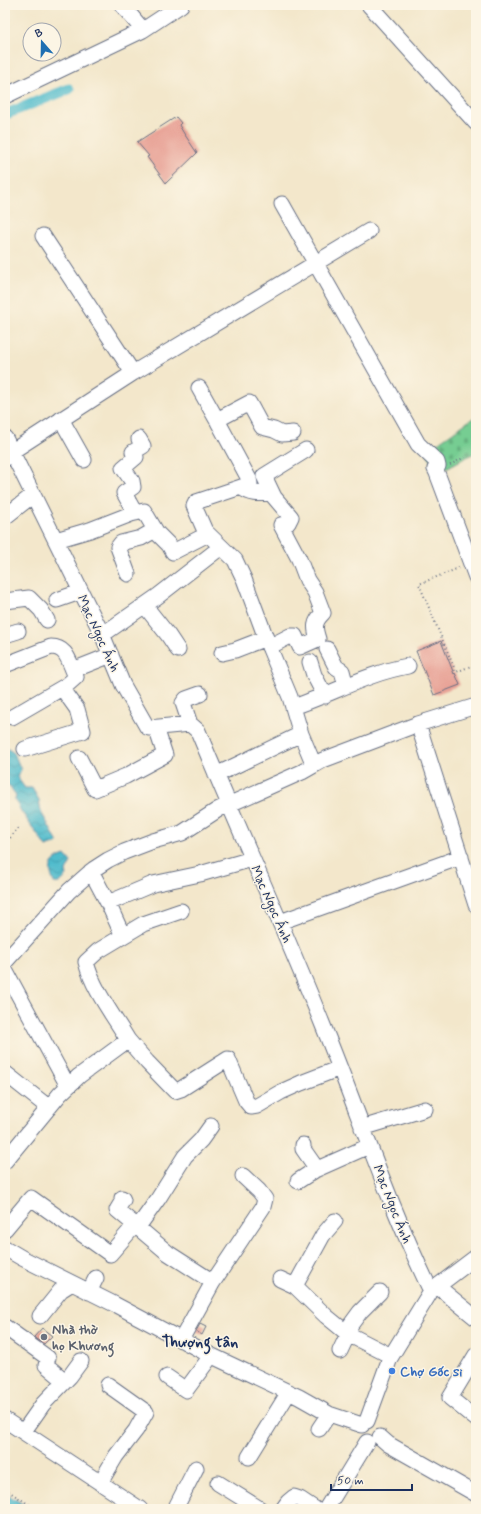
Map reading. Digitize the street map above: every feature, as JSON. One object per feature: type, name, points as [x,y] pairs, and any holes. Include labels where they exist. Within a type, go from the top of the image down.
[{"type":"street","points":[[122,5],[143,30]]},
{"type":"street","points":[[5,96],[143,30],[181,5]]},
{"type":"street","points":[[369,5],[476,124]]},
{"type":"street","points":[[282,204],[418,444],[437,462],[438,466],[435,469],[476,577]]},
{"type":"street","points":[[8,455],[60,419],[133,373],[369,231]]},
{"type":"street","points":[[43,236],[133,373]]},
{"type":"street","points":[[199,388],[249,479],[250,484],[196,502],[194,506],[205,531],[235,560],[314,765]]},
{"type":"street","points":[[217,420],[249,403],[262,427],[282,434],[292,433]]},
{"type":"street","points":[[60,419],[84,460]]},
{"type":"street","name":"Mạc Ngọc Ánh","points":[[5,438],[8,455],[33,495],[56,540],[102,635],[123,685],[146,726],[149,728],[156,728]]},
{"type":"street","points":[[135,513],[124,493],[133,487],[132,481],[122,468],[136,457],[133,452],[143,446],[139,439]]},
{"type":"street","points":[[222,653],[290,636],[295,636],[300,647],[318,639],[314,629],[315,623],[323,613],[316,604],[315,592],[281,525],[288,523],[291,517],[274,497],[264,476],[306,450]]},
{"type":"street","points":[[241,487],[247,492],[258,494],[272,493]]},
{"type":"street","points":[[5,517],[33,495]]},
{"type":"street","points":[[56,540],[144,511],[155,530],[169,545],[173,552],[208,534]]},
{"type":"street","points":[[128,574],[118,547],[121,543],[141,538],[155,530]]},
{"type":"street","points":[[102,635],[145,606],[221,547]]},
{"type":"street","points":[[57,600],[80,592]]},
{"type":"street","points":[[5,601],[29,598],[41,610],[46,620]]},
{"type":"street","points":[[145,606],[178,650]]},
{"type":"street","points":[[5,665],[51,646],[57,647],[63,650],[74,670],[76,677],[67,685],[12,717]]},
{"type":"street","points":[[327,649],[336,667],[342,671],[346,686]]},
{"type":"street","points":[[74,670],[110,655]]},
{"type":"street","points":[[310,662],[314,675],[325,696]]},
{"type":"street","points":[[293,708],[325,696],[367,677],[408,666]]},
{"type":"street","points":[[25,749],[83,731],[77,709],[62,688]]},
{"type":"street","name":"Mạc Ngọc Ánh","points":[[200,694],[186,699],[183,703],[190,724],[198,731],[228,804],[280,922],[340,1068],[411,1264],[434,1289]]},
{"type":"street","points":[[5,962],[69,891],[91,871],[124,852],[153,841],[182,833],[228,804],[421,719],[476,706]]},
{"type":"street","points":[[421,719],[476,905]]},
{"type":"street","points":[[79,758],[95,789],[126,776],[165,755],[156,728],[190,724]]},
{"type":"street","points":[[216,775],[301,734]]},
{"type":"street","points":[[280,922],[461,858]]},
{"type":"street","points":[[108,903],[153,884],[200,874],[252,859]]},
{"type":"street","points":[[91,871],[123,936]]},
{"type":"street","points":[[181,911],[150,921],[98,951],[86,962],[88,971],[100,994],[128,1040],[175,1091],[181,1089],[228,1059],[246,1101],[251,1107],[257,1106],[281,1092],[301,1083],[340,1068]]},
{"type":"street","points":[[5,970],[68,1086]]},
{"type":"street","points":[[5,1161],[48,1107],[68,1086],[128,1040]]},
{"type":"street","points":[[5,1073],[48,1107]]},
{"type":"street","points":[[362,1128],[425,1109]]},
{"type":"street","points":[[5,1228],[31,1198],[110,1254],[137,1226],[158,1199],[185,1156],[201,1140],[211,1126]]},
{"type":"street","points":[[303,1146],[303,1149],[317,1169]]},
{"type":"street","points":[[298,1181],[317,1169],[369,1146]]},
{"type":"street","points":[[181,1340],[213,1282],[263,1207],[265,1199],[243,1176]]},
{"type":"street","points":[[122,1198],[123,1200],[117,1210],[168,1253],[213,1282]]},
{"type":"street","points":[[294,1286],[323,1235],[335,1221]]},
{"type":"street","points":[[5,1248],[89,1292],[161,1324],[181,1340],[211,1356],[289,1392],[330,1414],[364,1423],[374,1421],[379,1425],[382,1431],[374,1440],[326,1509]]},
{"type":"street","points":[[364,1423],[391,1356],[434,1289],[476,1257]]},
{"type":"street","points":[[89,1292],[96,1278]]},
{"type":"street","points":[[280,1279],[294,1286],[348,1334],[391,1356]]},
{"type":"street","points":[[40,1316],[61,1290],[72,1283]]},
{"type":"street","points":[[434,1289],[476,1318]]},
{"type":"street","points":[[340,1351],[348,1334],[349,1327],[357,1315],[380,1292]]},
{"type":"street","points":[[5,1327],[47,1362],[65,1381]]},
{"type":"street","points":[[476,1355],[450,1398],[476,1419]]},
{"type":"street","points":[[167,1376],[186,1390],[211,1356]]},
{"type":"street","points":[[24,1431],[43,1404],[82,1361]]},
{"type":"street","points":[[100,1483],[116,1456],[136,1430],[146,1412],[108,1385]]},
{"type":"street","points":[[248,1456],[289,1392]]},
{"type":"street","points":[[319,1429],[330,1414]]},
{"type":"street","points":[[5,1420],[24,1431],[140,1509]]},
{"type":"street","points":[[374,1440],[388,1444],[474,1488]]},
{"type":"street","points":[[175,1509],[196,1468]]},
{"type":"street","points":[[218,1483],[260,1509]]},
{"type":"street","points":[[283,1509],[294,1497],[300,1499],[315,1509]]},
{"type":"path","points":[[459,568],[419,584],[456,672],[476,664]]},
{"type":"path","points":[[5,844],[19,827]]},
{"type":"path","points":[[5,1489],[36,1509]]},
{"type":"green space","points":[[476,416],[476,452],[437,473],[426,451]]},
{"type":"water","points":[[5,747],[14,753],[21,770],[17,777],[25,788],[32,788],[39,800],[41,812],[58,843],[46,847],[21,811],[15,800],[16,795],[5,781]]},
{"type":"water","points":[[65,855],[71,862],[66,871],[67,876],[60,882],[54,883],[51,873],[51,865],[56,859]]},
{"type":"water","points":[[5,1493],[31,1509],[5,1509]]},
{"type":"building","points":[[176,117],[181,123],[179,125],[183,132],[197,153],[166,183],[147,157],[149,156],[137,142]]},
{"type":"building","points":[[441,641],[460,685],[434,695],[416,651]]},
{"type":"building","points":[[200,1324],[206,1327],[202,1335],[196,1331]]},
{"type":"building","points":[[42,1328],[52,1336],[44,1344],[34,1337]]},
{"type":"waterway","points":[[6,114],[69,89]]},
{"type":"place","name":"Nhà thờ họ Khương","points":[[44,1337]]},
{"type":"place","name":"Chợ Gốc si","points":[[392,1371]]},
{"type":"district","name":"Thượng tân","points":[[200,1341]]}]
